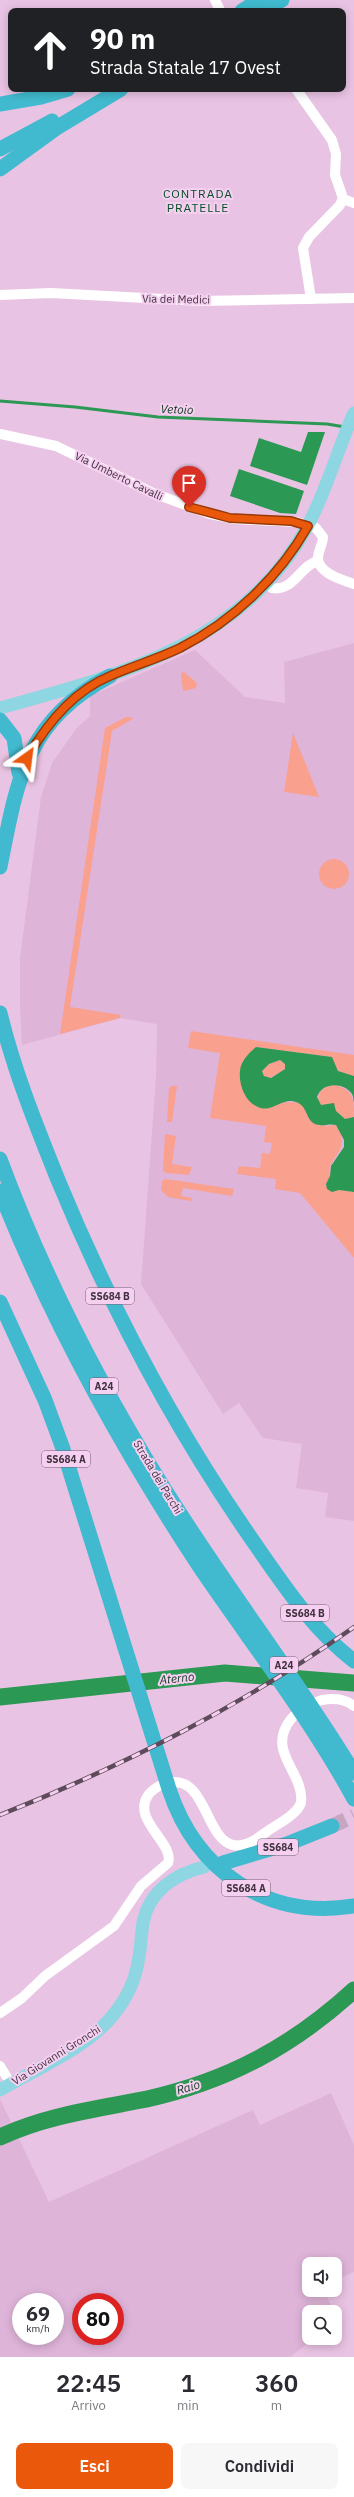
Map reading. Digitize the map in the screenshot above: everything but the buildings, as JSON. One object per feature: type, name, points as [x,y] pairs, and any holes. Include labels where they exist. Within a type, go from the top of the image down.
[{"type":"highway","points":[[247,8],[259,0]]},
{"type":"highway","points":[[267,8],[282,0]]},
{"type":"highway","points":[[0,104],[41,97],[58,92]]},
{"type":"highway","points":[[0,149],[105,92]]},
{"type":"highway","points":[[0,169],[58,127],[116,92]]},
{"type":"highway","points":[[0,867],[18,782],[27,758],[47,727],[82,694],[110,676]]},
{"type":"highway","points":[[0,720],[12,734],[17,746],[18,782]]},
{"type":"highway","name":"SS684 B","points":[[0,1014],[14,1061],[36,1124],[100,1275],[144,1363],[224,1498],[264,1557],[317,1629],[354,1661]]},
{"type":"highway","name":"Strada dei Parchi","points":[[0,1159],[53,1285],[108,1393],[159,1482],[233,1603]]},
{"type":"highway","name":"Strada dei Parchi","points":[[0,1191],[42,1289],[80,1366],[126,1450],[162,1508],[233,1603],[324,1736],[354,1772]]},
{"type":"highway","name":"SS684 A","points":[[0,1302],[54,1425],[174,1804],[185,1827],[200,1849],[221,1871],[245,1887],[268,1898],[292,1906],[323,1909],[354,1906]]},
{"type":"highway","name":"Strada dei Parchi","points":[[324,1736],[354,1798]]},
{"type":"highway","name":"SS684","points":[[223,1863],[287,1844],[332,1826]]},
{"type":"main road","points":[[0,708],[110,676],[157,658],[187,644],[222,621],[262,587],[292,551],[308,526],[343,437],[354,414]]},
{"type":"main road","points":[[0,699],[118,666],[156,652],[194,632],[262,587]]},
{"type":"main road","name":"Via Giovanni Gronchi","points":[[5,2087],[86,2040],[110,2020],[121,2005],[133,1982],[138,1962],[144,1918],[153,1899],[164,1885],[178,1876],[204,1867]]},
{"type":"street","points":[[298,92],[332,140],[336,154],[335,176],[343,199],[340,205],[309,237],[303,248],[311,299]]},
{"type":"street","points":[[343,199],[354,203]]},
{"type":"street","name":"Via dei Medici","points":[[0,295],[51,293],[201,300],[354,298]]},
{"type":"street","name":"Via Umberto Cavalli","points":[[0,434],[56,446],[157,495],[210,514],[240,519],[291,521],[308,526]]},
{"type":"street","points":[[308,526],[316,528],[323,537],[318,561],[323,570],[354,584]]},
{"type":"street","points":[[262,587],[281,588],[294,581],[307,565],[318,561]]},
{"type":"street","points":[[0,2013],[22,1998],[45,1976],[114,1926],[141,1886],[168,1863],[168,1852],[145,1812],[146,1800],[152,1791],[170,1782],[187,1787],[199,1798],[223,1839],[233,1845],[247,1844],[290,1816],[301,1803],[299,1787],[282,1748],[284,1732],[292,1718],[305,1707],[325,1700],[342,1700],[354,1706]]},
{"type":"street","points":[[0,2066],[5,2087]]},
{"type":"shaded area","points":[[308,432],[325,432],[307,485],[250,466],[259,438],[301,452]]},
{"type":"shaded area","points":[[239,469],[304,491],[296,514],[280,513],[230,496]]},
{"type":"shaded area","points":[[354,643],[354,1521],[325,1517],[328,1493],[296,1488],[302,1444],[263,1438],[239,1403],[223,1414],[141,1284],[156,1077],[157,1024],[120,1018],[22,1045],[20,958],[41,797],[52,763],[76,729],[90,716],[90,696],[195,650],[245,697],[285,703],[284,662]]},
{"type":"shaded area","points":[[183,671],[197,683],[196,688],[183,691],[181,675]]},
{"type":"shaded area","points":[[126,717],[134,718],[112,731],[70,1007],[121,1015],[120,1018],[60,1034],[105,728]]},
{"type":"shaded area","points":[[293,733],[319,797],[284,792]]},
{"type":"shaded area","points":[[334,859],[345,863],[349,874],[345,885],[334,889],[323,885],[319,874],[323,863]]},
{"type":"shaded area","points":[[191,1031],[354,1055],[354,1076],[338,1071],[331,1057],[256,1047],[245,1061],[241,1081],[242,1088],[275,1101],[301,1104],[307,1111],[308,1117],[325,1126],[336,1125],[341,1134],[342,1141],[341,1148],[331,1164],[330,1176],[339,1190],[354,1192],[354,1258],[300,1193],[275,1189],[276,1179],[237,1174],[239,1166],[260,1168],[262,1153],[270,1154],[272,1143],[264,1142],[266,1126],[210,1118],[220,1053],[188,1048]]},
{"type":"shaded area","points":[[256,1047],[332,1057],[338,1071],[354,1076],[354,1103],[353,1096],[348,1090],[344,1087],[333,1085],[323,1089],[317,1097],[321,1105],[334,1103],[336,1111],[345,1119],[354,1117],[354,1192],[339,1190],[332,1192],[327,1189],[326,1184],[330,1176],[331,1166],[344,1147],[344,1140],[336,1125],[315,1124],[310,1119],[303,1106],[296,1102],[291,1101],[272,1107],[262,1108],[251,1103],[244,1094],[240,1077],[241,1066],[247,1055]],"holes":[[[280,1060],[285,1064],[285,1069],[271,1078],[264,1076],[262,1071],[269,1064]]]},
{"type":"shaded area","points":[[280,1060],[285,1064],[285,1069],[270,1078],[264,1076],[262,1071],[269,1064]]},
{"type":"shaded area","points":[[335,1085],[346,1090],[352,1096],[354,1117],[345,1119],[336,1111],[336,1106],[321,1105],[318,1102],[319,1092],[328,1086]]},
{"type":"shaded area","points":[[172,1086],[177,1086],[172,1122],[167,1122],[169,1088]]},
{"type":"shaded area","points":[[165,1134],[176,1136],[172,1164],[192,1167],[189,1175],[166,1173],[163,1171]]},
{"type":"shaded area","points":[[166,1179],[234,1189],[232,1196],[183,1188],[181,1196],[192,1198],[191,1201],[168,1197],[161,1190],[162,1181]]},
{"type":"shaded area","points":[[331,2093],[354,2145],[354,2272],[342,2277],[342,2257],[302,2257],[302,2297],[327,2297],[331,2305],[302,2305],[302,2345],[306,2345],[290,2357],[0,2357],[0,2099],[49,2202],[253,2110],[260,2125]]},
{"type":"waterway","name":"Vetoio","points":[[0,401],[75,407],[158,417],[327,424],[345,427]]},
{"type":"waterway","name":"Aterno","points":[[0,1697],[225,1673],[354,1683]]},
{"type":"waterway","name":"Raio","points":[[0,2137],[18,2129],[54,2118],[147,2099],[177,2091],[232,2071],[258,2059],[283,2044],[331,2010],[354,1990]]},
{"type":"tunnel","points":[[332,1826],[354,1816]]},
{"type":"railway","points":[[0,1815],[47,1796],[183,1732],[269,1683],[354,1627]]},
{"type":"district","name":"CONTRADA PRATELLE","points":[[198,200]]},
{"type":"route","points":[[27,758],[42,733],[56,716],[93,686],[110,676],[150,662],[180,648],[232,614],[266,584],[292,551],[308,526],[291,521],[246,520],[230,518],[210,514],[189,507]]}]
